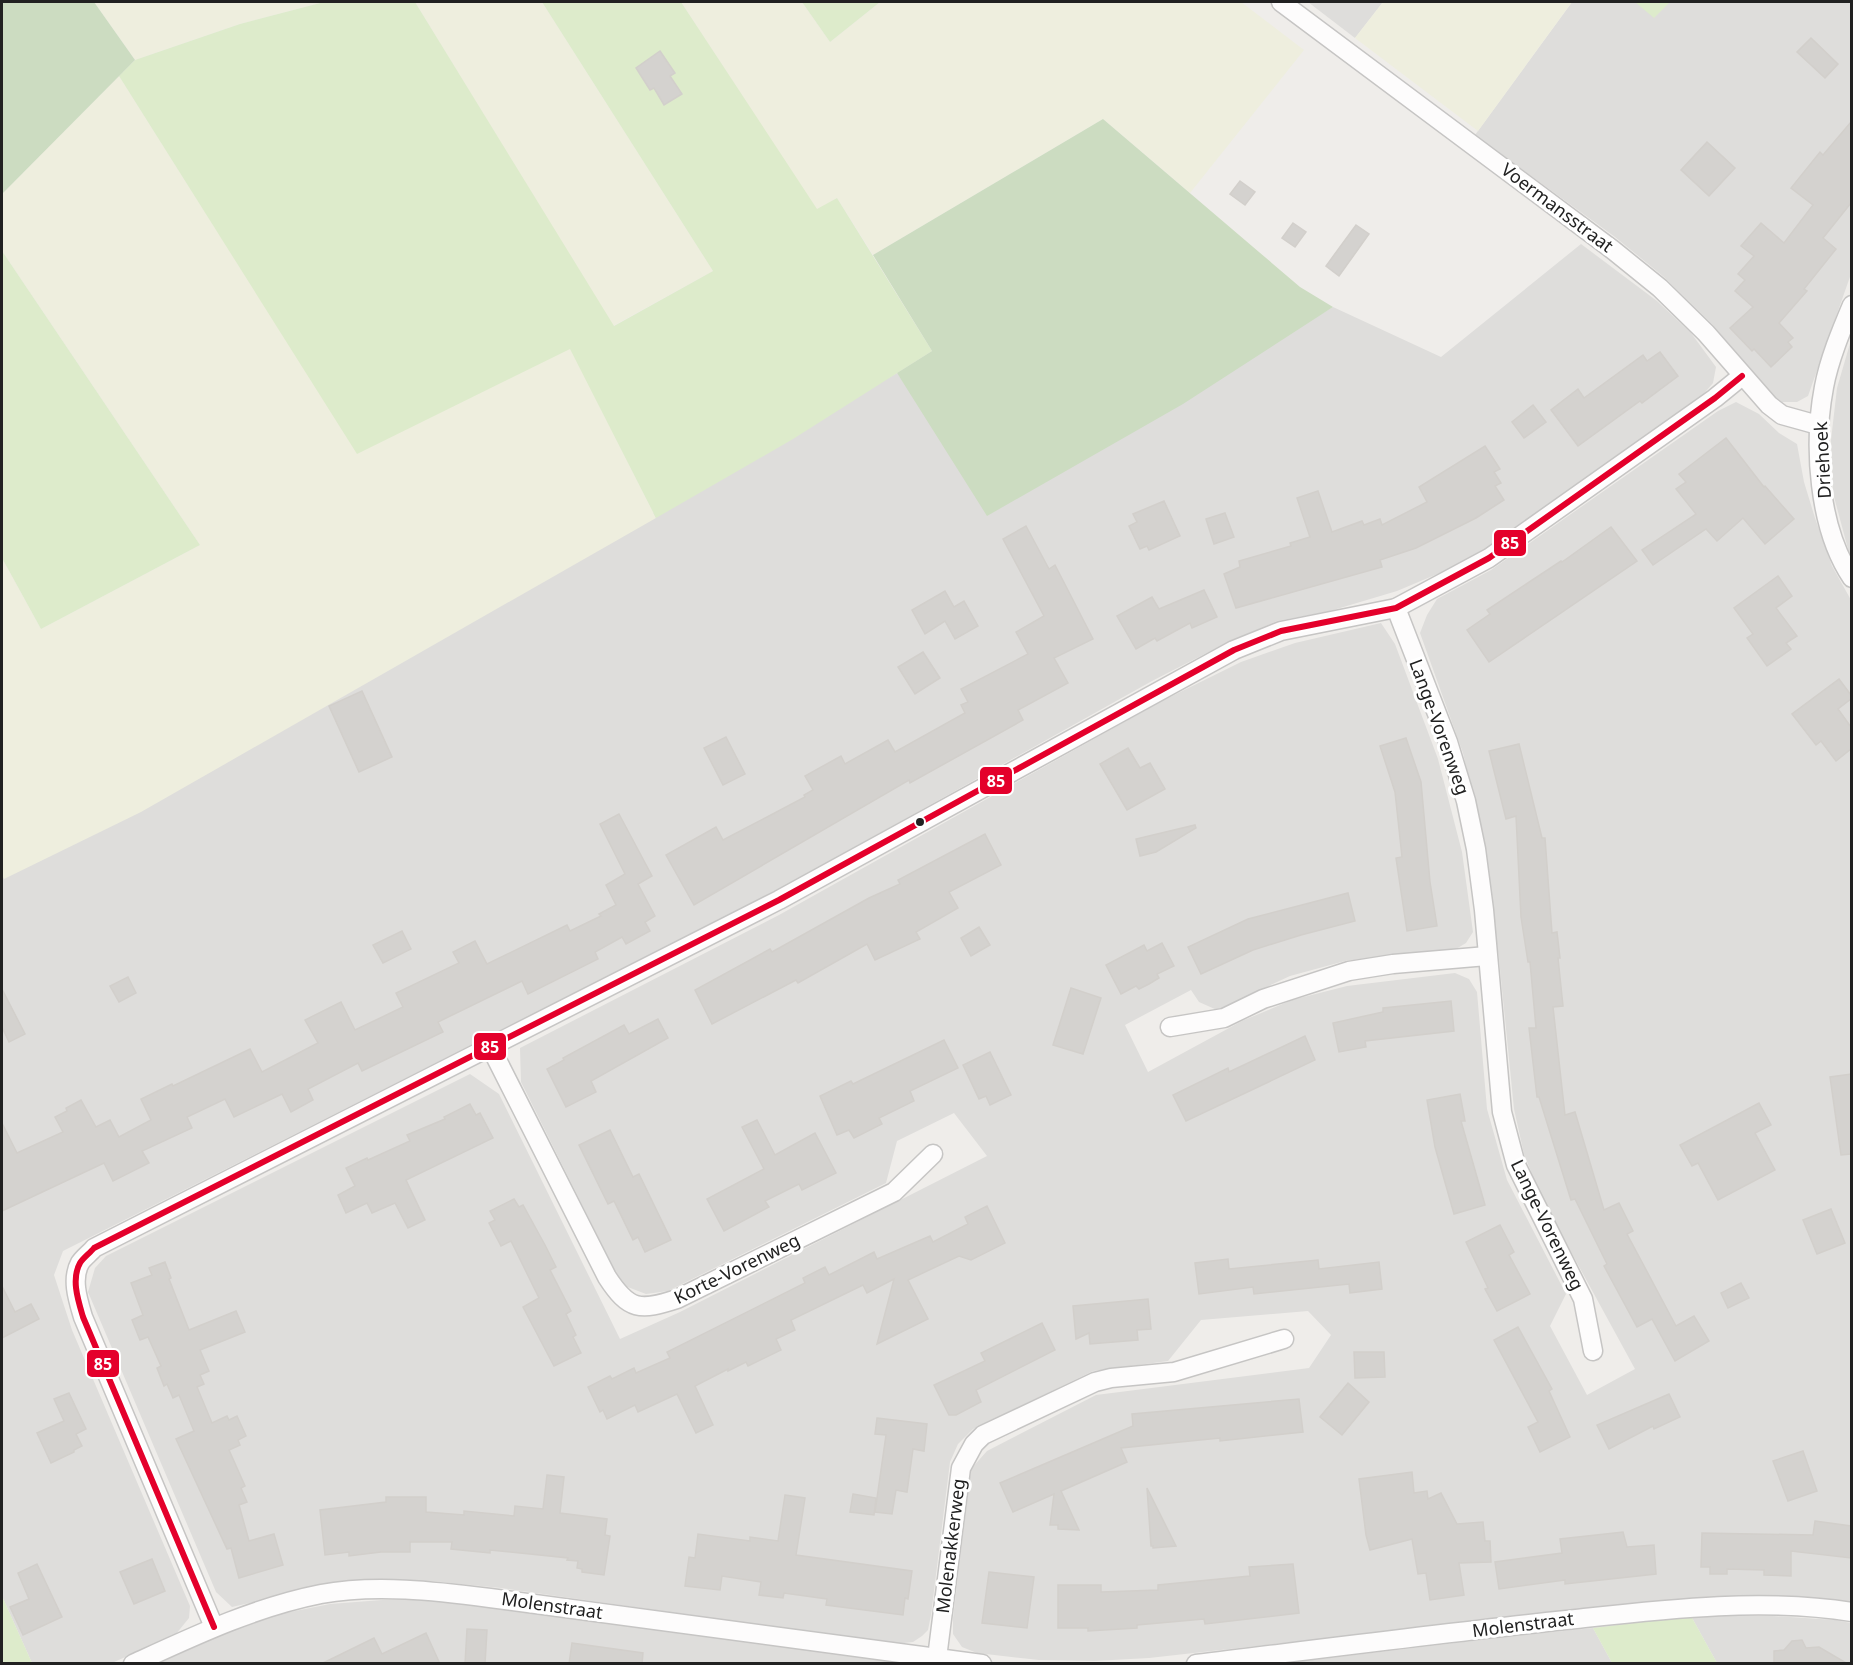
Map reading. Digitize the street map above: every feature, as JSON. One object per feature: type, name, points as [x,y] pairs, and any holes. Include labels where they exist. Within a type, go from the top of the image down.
[{"type":"street","name":"Voermansstraat","points":[[1281,2],[1644,275],[1706,333],[1769,405],[1782,415],[1818,425]]},
{"type":"street","name":"Driehoek","points":[[1851,305],[1825,385],[1818,425],[1822,492],[1833,538],[1851,578]]},
{"type":"street","points":[[214,1627],[77,1299],[76,1278],[80,1262],[94,1248],[779,900],[1234,650],[1281,631],[1396,608],[1489,558],[1715,398],[1742,375]]},
{"type":"street","name":"Lange-Vorenweg","points":[[1396,608],[1448,742],[1466,801],[1476,849],[1484,910],[1503,1112],[1516,1165],[1583,1299],[1593,1352]]},
{"type":"street","points":[[1170,1027],[1224,1018],[1263,999],[1349,971],[1393,964],[1487,956]]},
{"type":"street","name":"Korte-Vorenweg","points":[[491,1048],[607,1277],[618,1294],[636,1306],[646,1307],[677,1299],[894,1192],[933,1154]]},
{"type":"street","name":"Molenakkerweg","points":[[947,1661],[961,1468],[974,1444],[983,1435],[1095,1382],[1111,1377],[1174,1372],[1284,1339]]},
{"type":"street","name":"Molenstraat","points":[[133,1664],[214,1627],[257,1611],[323,1594],[379,1589],[429,1590],[982,1664]]},
{"type":"street","name":"Molenstraat","points":[[1196,1664],[1671,1609],[1769,1606],[1851,1612]]},
{"type":"shaded area","points":[[1308,2],[1383,2],[1355,38]]},
{"type":"shaded area","points":[[1572,2],[1851,2],[1851,274],[1808,396],[1797,402],[1782,402],[1771,394],[1713,325],[1664,277],[1615,237],[1475,135]]},
{"type":"shaded area","points":[[1581,244],[1657,301],[1691,333],[1716,367],[1713,383],[1701,397],[1481,552],[1397,591],[1330,611],[1277,621],[1230,641],[1152,681],[765,897],[63,1251],[54,1275],[72,1330],[190,1606],[189,1618],[176,1634],[112,1663],[32,1663],[2,1596],[2,875],[396,661],[897,373],[994,510],[1333,307],[1441,357]]},
{"type":"shaded area","points":[[1851,340],[1852,556],[1848,549],[1833,493],[1831,440],[1837,388]]},
{"type":"shaded area","points":[[1736,402],[1759,414],[1779,433],[1797,444],[1804,482],[1815,518],[1832,566],[1851,600],[1851,1603],[1771,1598],[1671,1600],[1149,1658],[1094,1661],[1039,1660],[977,1653],[962,1647],[953,1634],[953,1618],[971,1469],[987,1451],[1096,1395],[1309,1368],[1331,1335],[1308,1311],[1201,1320],[1168,1361],[1093,1371],[973,1429],[958,1444],[950,1462],[928,1630],[913,1642],[895,1644],[501,1588],[432,1581],[379,1581],[322,1586],[232,1607],[216,1592],[88,1292],[95,1268],[106,1256],[470,1074],[499,1094],[620,1339],[680,1312],[987,1156],[954,1113],[897,1141],[886,1183],[668,1291],[646,1294],[625,1286],[614,1269],[521,1082],[520,1048],[779,915],[1162,701],[1241,662],[1295,643],[1381,623],[1395,644],[1438,759],[1462,852],[1473,932],[1466,943],[1456,949],[1345,961],[1290,976],[1217,1010],[1199,1002],[1191,990],[1125,1025],[1148,1072],[1242,1021],[1292,1000],[1347,986],[1455,973],[1469,979],[1477,992],[1487,1109],[1507,1180],[1566,1294],[1550,1326],[1587,1395],[1635,1369],[1541,1197],[1524,1154],[1514,1109],[1499,959],[1484,843],[1463,753],[1420,633],[1437,599],[1491,570],[1718,411]]},
{"type":"shaded area","points":[[382,1600],[431,1600],[906,1663],[157,1664],[235,1629],[280,1614],[330,1604]]},
{"type":"shaded area","points":[[1691,1616],[1773,1616],[1851,1623],[1851,1663],[1717,1663]]},
{"type":"shaded area","points":[[1593,1628],[1612,1663],[1279,1664],[1523,1635]]},
{"type":"green space","points":[[2,2],[94,2],[135,60],[2,194]]},
{"type":"green space","points":[[94,2],[324,2],[240,24],[135,60]]},
{"type":"green space","points":[[324,2],[415,2],[614,326],[713,271],[542,2],[681,2],[817,209],[837,198],[932,351],[793,439],[656,518],[570,349],[357,454],[119,76],[135,60],[240,24]]},
{"type":"green space","points":[[415,2],[542,2],[713,271],[613,326]]},
{"type":"green space","points":[[681,2],[802,2],[830,42],[880,2],[1241,2],[1304,50],[1190,193],[1103,119],[873,255],[837,198],[817,210]]},
{"type":"green space","points":[[802,2],[880,2],[830,42]]},
{"type":"green space","points":[[1383,2],[1572,2],[1478,131],[1355,38]]},
{"type":"green space","points":[[1635,2],[1670,2],[1654,18]]},
{"type":"green space","points":[[119,76],[357,453],[570,348],[656,518],[141,812],[4,879],[2,875],[2,558],[41,629],[200,545],[2,251],[2,194]]},
{"type":"green space","points":[[1103,119],[1300,287],[1333,307],[1183,404],[987,516],[897,373],[932,351],[873,255]]},
{"type":"green space","points":[[2,251],[200,545],[41,629],[2,558]]},
{"type":"green space","points":[[2,1596],[32,1663],[2,1663]]},
{"type":"green space","points":[[1691,1616],[1717,1663],[1612,1663],[1593,1628]]},
{"type":"building","points":[[1811,38],[1838,64],[1825,78],[1797,52]]},
{"type":"building","points":[[660,51],[675,73],[670,76],[682,94],[664,105],[654,88],[650,90],[636,68]]},
{"type":"building","points":[[1851,122],[1851,203],[1823,238],[1836,249],[1804,289],[1807,291],[1779,323],[1793,338],[1788,342],[1792,347],[1771,367],[1730,328],[1753,307],[1735,291],[1745,280],[1738,274],[1754,256],[1741,246],[1761,223],[1784,243],[1813,205],[1791,188],[1820,152],[1823,155]]},
{"type":"building","points":[[1707,142],[1735,168],[1709,196],[1681,170]]},
{"type":"building","points":[[1240,181],[1255,192],[1245,205],[1230,194]]},
{"type":"building","points":[[1293,223],[1306,232],[1295,247],[1282,238]]},
{"type":"building","points":[[1356,225],[1369,234],[1339,276],[1326,266]]},
{"type":"building","points":[[1660,352],[1678,376],[1578,446],[1551,410],[1578,389],[1584,398],[1643,355],[1647,361]]},
{"type":"building","points":[[1533,405],[1546,422],[1524,438],[1512,422]]},
{"type":"building","points":[[1726,438],[1764,487],[1794,519],[1765,544],[1743,518],[1717,541],[1706,529],[1653,565],[1642,550],[1696,514],[1676,489],[1686,482],[1679,474]]},
{"type":"building","points":[[1485,446],[1500,469],[1494,472],[1501,483],[1495,486],[1504,500],[1476,518],[1416,548],[1380,560],[1382,567],[1236,608],[1224,574],[1240,567],[1239,561],[1291,546],[1290,543],[1310,537],[1297,498],[1318,491],[1332,532],[1362,521],[1364,525],[1380,519],[1382,525],[1427,502],[1419,487]]},
{"type":"building","points":[[1164,501],[1180,536],[1149,550],[1147,546],[1140,549],[1129,526],[1137,522],[1133,514]]},
{"type":"building","points":[[1225,513],[1234,537],[1214,544],[1206,519]]},
{"type":"building","points":[[1026,526],[1049,569],[1055,565],[1093,639],[1054,658],[1068,683],[1018,710],[1023,720],[910,783],[909,780],[694,905],[666,855],[716,827],[723,840],[805,797],[804,795],[813,790],[805,776],[841,756],[845,764],[888,740],[895,752],[965,713],[961,705],[968,702],[961,689],[1028,654],[1016,632],[1044,616],[1003,539]]},
{"type":"building","points":[[1611,527],[1637,561],[1489,662],[1467,630],[1490,614],[1487,610],[1562,562]]},
{"type":"building","points":[[1778,576],[1792,596],[1776,608],[1797,636],[1786,643],[1791,649],[1767,666],[1747,638],[1753,634],[1734,608]]},
{"type":"building","points":[[1204,590],[1217,617],[1192,628],[1190,623],[1157,641],[1155,638],[1136,649],[1117,616],[1152,597],[1159,609]]},
{"type":"building","points":[[945,591],[954,607],[964,601],[978,626],[955,639],[945,621],[925,634],[912,610]]},
{"type":"building","points":[[923,652],[940,678],[915,694],[898,667]]},
{"type":"building","points":[[1839,679],[1851,695],[1851,699],[1838,709],[1851,727],[1851,749],[1836,761],[1821,741],[1816,745],[1792,714]]},
{"type":"building","points":[[362,691],[392,757],[359,772],[329,706]]},
{"type":"building","points":[[726,737],[745,774],[723,785],[704,748]]},
{"type":"building","points":[[1406,738],[1421,782],[1430,882],[1437,926],[1407,931],[1396,858],[1402,857],[1395,792],[1380,746]]},
{"type":"building","points":[[1519,744],[1542,838],[1545,838],[1552,933],[1557,932],[1563,1006],[1553,1007],[1565,1115],[1575,1112],[1604,1210],[1619,1203],[1633,1231],[1627,1234],[1676,1326],[1694,1316],[1709,1341],[1675,1361],[1652,1319],[1637,1327],[1604,1266],[1607,1264],[1575,1199],[1571,1200],[1539,1097],[1537,1097],[1529,1028],[1536,1028],[1530,962],[1528,962],[1521,917],[1516,816],[1506,819],[1489,751]]},
{"type":"building","points":[[1128,748],[1140,768],[1150,763],[1165,789],[1127,810],[1100,764]]},
{"type":"building","points":[[619,814],[652,876],[638,884],[655,916],[645,922],[650,931],[626,944],[622,937],[595,952],[598,959],[528,994],[522,981],[438,1022],[443,1032],[362,1071],[358,1063],[308,1089],[313,1100],[291,1112],[282,1094],[234,1117],[225,1099],[187,1117],[192,1128],[142,1151],[149,1163],[113,1181],[104,1163],[2,1211],[2,1123],[17,1153],[63,1132],[55,1117],[81,1100],[96,1127],[110,1120],[119,1137],[151,1120],[141,1099],[172,1084],[173,1086],[250,1049],[262,1072],[318,1043],[305,1020],[341,1002],[355,1030],[403,1007],[396,993],[459,963],[453,952],[475,941],[487,964],[567,925],[570,931],[601,916],[599,914],[616,905],[606,885],[625,874],[600,824]]},
{"type":"building","points":[[1195,825],[1196,828],[1156,852],[1140,856],[1136,839]]},
{"type":"building","points":[[985,834],[1001,865],[949,892],[958,908],[916,932],[920,939],[875,960],[867,944],[798,983],[796,980],[712,1024],[695,990],[770,949],[772,952],[869,898],[900,884],[898,880]]},
{"type":"building","points":[[1348,893],[1355,921],[1253,950],[1201,974],[1188,947],[1248,919]]},
{"type":"building","points":[[979,927],[990,945],[971,956],[961,938]]},
{"type":"building","points":[[402,931],[411,949],[383,963],[373,945]]},
{"type":"building","points":[[1162,943],[1174,966],[1157,974],[1159,978],[1149,984],[1139,989],[1136,986],[1121,994],[1106,965],[1144,945],[1147,951]]},
{"type":"building","points":[[128,977],[136,993],[119,1002],[110,986]]},
{"type":"building","points":[[1071,988],[1101,998],[1083,1054],[1053,1045]]},
{"type":"building","points":[[2,989],[25,1034],[9,1042],[2,1027]]},
{"type":"building","points":[[1451,1001],[1454,1031],[1365,1041],[1366,1047],[1339,1052],[1333,1023],[1383,1012],[1383,1008]]},
{"type":"building","points":[[658,1019],[668,1038],[591,1081],[596,1092],[566,1107],[547,1069],[624,1025],[629,1034]]},
{"type":"building","points":[[1305,1036],[1315,1060],[1186,1121],[1173,1095],[1228,1068],[1229,1072]]},
{"type":"building","points":[[944,1040],[958,1068],[910,1091],[914,1101],[879,1118],[882,1124],[854,1138],[849,1130],[837,1135],[820,1096],[851,1081],[853,1084]]},
{"type":"building","points":[[990,1052],[1011,1095],[990,1105],[986,1096],[979,1099],[963,1065]]},
{"type":"building","points":[[1851,1074],[1851,1154],[1841,1155],[1830,1077]]},
{"type":"building","points":[[1460,1094],[1465,1121],[1461,1121],[1485,1205],[1454,1214],[1435,1147],[1427,1100]]},
{"type":"building","points":[[1759,1103],[1771,1125],[1755,1133],[1775,1170],[1718,1200],[1698,1163],[1692,1166],[1680,1145]]},
{"type":"building","points":[[470,1104],[476,1115],[480,1113],[493,1138],[406,1180],[425,1220],[408,1228],[395,1203],[372,1213],[367,1203],[346,1213],[338,1195],[355,1186],[346,1168],[410,1141],[407,1135],[445,1119],[444,1117]]},
{"type":"building","points":[[757,1120],[775,1155],[815,1133],[836,1173],[802,1190],[799,1184],[765,1201],[769,1207],[724,1231],[707,1199],[764,1169],[742,1127]]},
{"type":"building","points":[[610,1130],[633,1177],[639,1174],[671,1240],[645,1252],[638,1237],[633,1240],[614,1201],[608,1204],[579,1145]]},
{"type":"building","points":[[514,1199],[519,1207],[523,1205],[545,1245],[556,1267],[550,1270],[571,1311],[566,1314],[581,1353],[554,1366],[523,1307],[539,1298],[511,1241],[501,1246],[489,1223],[495,1220],[490,1211]]},
{"type":"building","points":[[987,1206],[1005,1243],[971,1260],[959,1256],[908,1280],[928,1319],[877,1344],[894,1279],[867,1293],[863,1285],[791,1320],[795,1330],[776,1339],[781,1350],[748,1366],[746,1362],[728,1371],[728,1369],[695,1386],[713,1425],[696,1433],[677,1394],[638,1412],[635,1405],[607,1419],[603,1410],[600,1412],[588,1387],[610,1376],[612,1379],[634,1368],[636,1373],[670,1358],[667,1352],[805,1283],[803,1278],[825,1267],[829,1275],[874,1252],[877,1259],[930,1236],[933,1242],[968,1224],[965,1217]]},
{"type":"building","points":[[1831,1209],[1845,1243],[1817,1254],[1803,1220]]},
{"type":"building","points":[[1500,1225],[1514,1252],[1509,1255],[1530,1294],[1497,1311],[1485,1289],[1488,1288],[1466,1242]]},
{"type":"building","points":[[1228,1259],[1229,1269],[1318,1260],[1319,1269],[1379,1262],[1382,1289],[1350,1293],[1349,1284],[1254,1294],[1253,1287],[1199,1294],[1195,1263]]},
{"type":"building","points":[[165,1262],[171,1278],[169,1279],[189,1330],[236,1311],[245,1332],[200,1350],[209,1371],[200,1375],[204,1384],[197,1387],[212,1423],[227,1416],[229,1420],[237,1416],[246,1436],[238,1440],[240,1445],[229,1450],[245,1486],[241,1488],[247,1502],[239,1505],[249,1541],[274,1534],[283,1565],[239,1578],[231,1548],[227,1549],[176,1439],[194,1431],[179,1395],[173,1398],[167,1384],[164,1386],[157,1368],[161,1366],[148,1337],[140,1340],[132,1320],[143,1315],[131,1283],[152,1275],[149,1268]]},
{"type":"building","points":[[1741,1283],[1749,1298],[1728,1308],[1721,1293]]},
{"type":"building","points":[[2,1286],[15,1312],[31,1304],[39,1319],[2,1338]]},
{"type":"building","points":[[1148,1299],[1151,1329],[1137,1330],[1138,1340],[1090,1344],[1089,1333],[1076,1339],[1073,1306]]},
{"type":"building","points":[[1042,1323],[1055,1350],[976,1390],[981,1402],[956,1415],[949,1415],[934,1385],[985,1361],[981,1353]]},
{"type":"building","points":[[1518,1327],[1552,1389],[1549,1391],[1570,1437],[1540,1452],[1528,1427],[1538,1422],[1494,1340]]},
{"type":"building","points":[[1354,1352],[1384,1352],[1385,1377],[1355,1378]]},
{"type":"building","points":[[1348,1383],[1369,1402],[1342,1435],[1320,1417]]},
{"type":"building","points":[[69,1393],[86,1429],[76,1434],[82,1446],[51,1463],[37,1433],[64,1421],[54,1399]]},
{"type":"building","points":[[1669,1394],[1680,1417],[1654,1429],[1653,1426],[1609,1449],[1597,1425]]},
{"type":"building","points":[[1299,1399],[1303,1432],[1121,1448],[1127,1462],[1061,1491],[1079,1530],[1058,1529],[1058,1525],[1050,1525],[1054,1494],[1013,1512],[1000,1483],[1133,1426],[1132,1414]]},
{"type":"building","points":[[877,1418],[927,1424],[924,1451],[913,1449],[907,1492],[896,1490],[892,1514],[875,1512],[886,1435],[875,1434]]},
{"type":"building","points":[[1803,1451],[1817,1491],[1788,1501],[1773,1461]]},
{"type":"building","points":[[1412,1472],[1414,1493],[1427,1491],[1428,1499],[1441,1493],[1457,1524],[1483,1522],[1485,1541],[1490,1541],[1491,1562],[1459,1563],[1464,1595],[1430,1600],[1426,1573],[1418,1574],[1412,1539],[1370,1550],[1359,1479]]},
{"type":"building","points":[[547,1475],[564,1477],[560,1513],[607,1519],[605,1535],[610,1536],[604,1575],[582,1572],[582,1569],[577,1568],[578,1561],[567,1560],[568,1558],[490,1550],[490,1553],[451,1549],[452,1542],[410,1542],[410,1552],[381,1552],[349,1556],[349,1552],[325,1555],[320,1510],[386,1502],[386,1497],[426,1497],[426,1512],[464,1515],[464,1511],[514,1516],[515,1506],[543,1509]]},
{"type":"building","points":[[1147,1488],[1176,1546],[1153,1548],[1151,1546]]},
{"type":"building","points":[[853,1494],[876,1498],[874,1515],[850,1512]]},
{"type":"building","points":[[785,1495],[805,1498],[796,1555],[912,1571],[903,1615],[826,1605],[827,1599],[784,1593],[783,1598],[759,1595],[761,1582],[722,1576],[720,1590],[685,1586],[689,1557],[695,1558],[698,1534],[750,1541],[750,1537],[778,1541]]},
{"type":"building","points":[[1815,1521],[1851,1526],[1851,1558],[1791,1551],[1791,1576],[1764,1575],[1764,1570],[1727,1569],[1727,1574],[1710,1574],[1710,1567],[1701,1567],[1702,1533],[1813,1535]]},
{"type":"building","points":[[1623,1532],[1627,1547],[1654,1545],[1656,1574],[1565,1584],[1565,1580],[1499,1589],[1495,1562],[1562,1553],[1560,1539]]},
{"type":"building","points":[[152,1559],[165,1591],[134,1604],[120,1572]]},
{"type":"building","points":[[37,1564],[62,1617],[23,1635],[10,1607],[29,1599],[18,1573]]},
{"type":"building","points":[[1293,1564],[1299,1613],[1205,1624],[1204,1619],[1137,1625],[1137,1628],[1088,1631],[1088,1628],[1058,1628],[1058,1585],[1101,1585],[1101,1592],[1158,1590],[1158,1585],[1250,1576],[1249,1567]]},
{"type":"building","points":[[989,1572],[1034,1577],[1027,1628],[982,1623]]},
{"type":"building","points":[[467,1629],[487,1630],[485,1664],[465,1664]]},
{"type":"building","points":[[426,1633],[440,1664],[321,1664],[374,1638],[382,1654]]},
{"type":"building","points":[[1802,1640],[1806,1648],[1819,1647],[1848,1664],[1774,1664],[1774,1651],[1784,1650],[1792,1641]]},
{"type":"building","points":[[572,1643],[643,1653],[642,1664],[569,1664]]},
{"type":"transit line","name":"85","points":[[214,1627],[83,1317],[76,1290],[77,1269],[94,1248],[779,900],[1234,650],[1281,631],[1396,608],[1489,558],[1715,398],[1742,376]]}]
